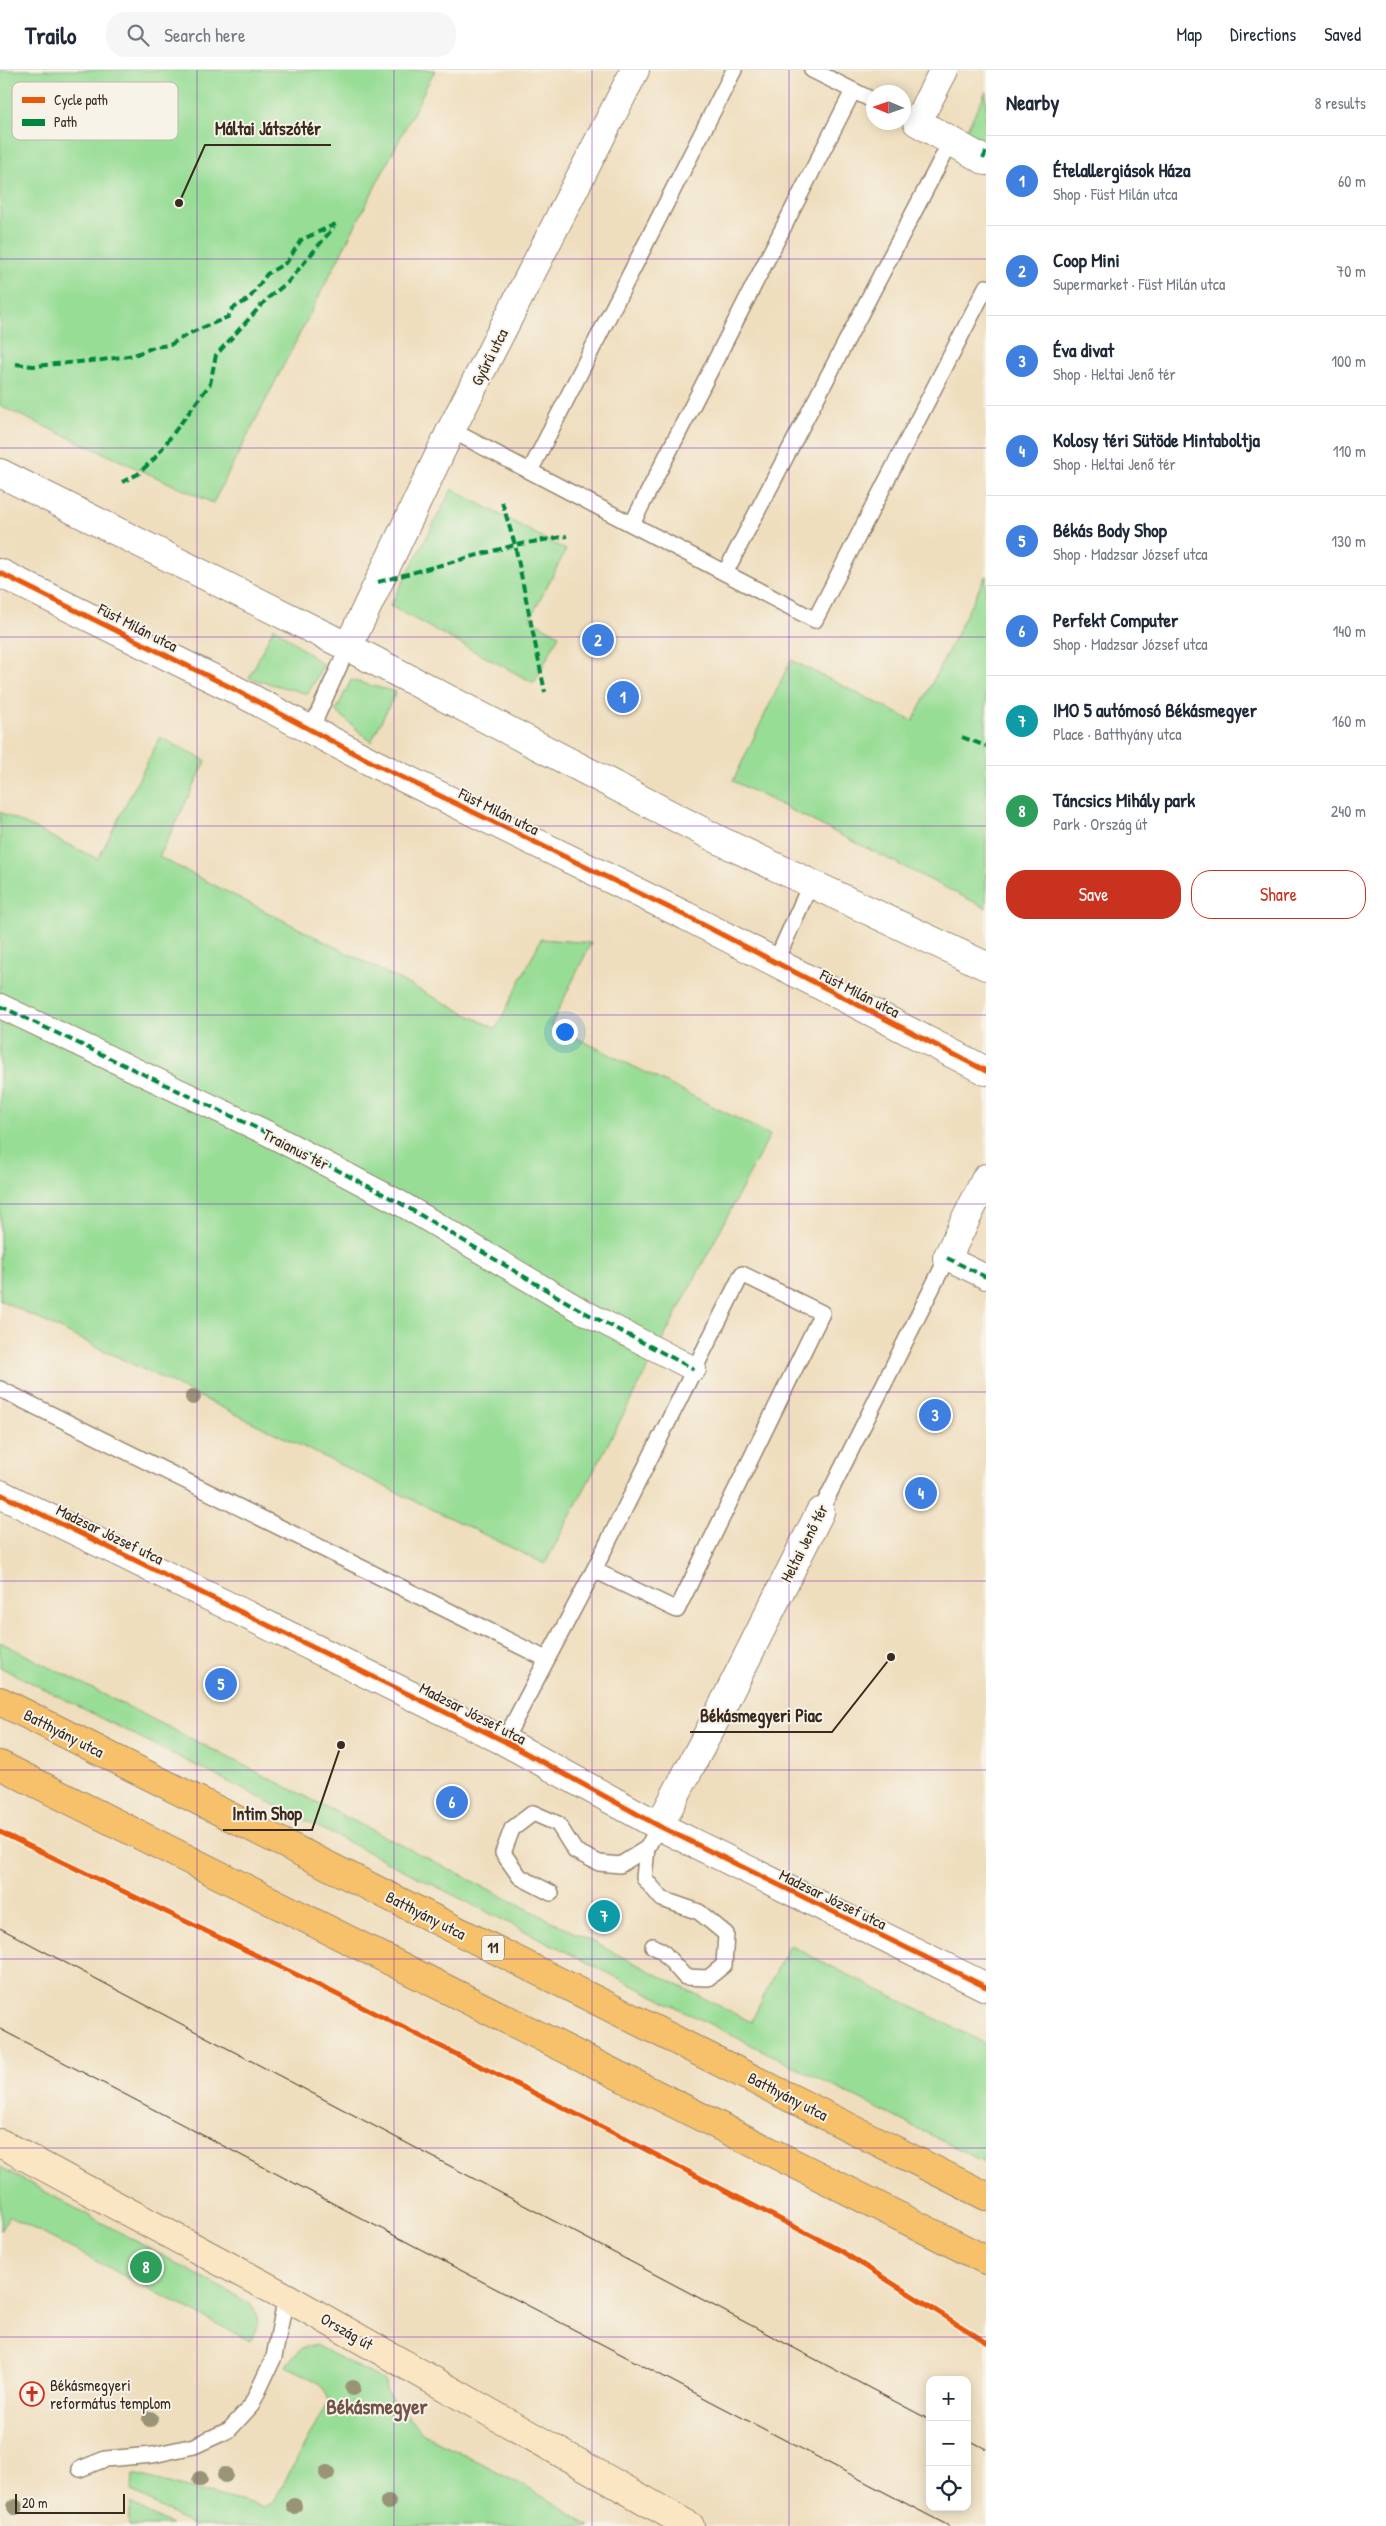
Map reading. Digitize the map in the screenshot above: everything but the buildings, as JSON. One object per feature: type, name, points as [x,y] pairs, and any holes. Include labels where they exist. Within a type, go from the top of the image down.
[{"type":"main road","name":"Batthyány utca","points":[[0,1701],[986,2196]]},
{"type":"main road","points":[[0,1766],[986,2260]]},
{"type":"main road","name":"Ország út","points":[[0,2143],[286,2297],[684,2525]]},
{"type":"street","name":"Gyűrű utca","points":[[348,646],[451,430],[635,70]]},
{"type":"street","points":[[911,118],[944,70]]},
{"type":"street","points":[[911,120],[986,161]]},
{"type":"street","points":[[0,473],[348,646],[712,836],[986,966]]},
{"type":"street","name":"Füst Milán utca","points":[[0,572],[375,764],[686,916],[986,1071]]},
{"type":"street","name":"Traianus tér","points":[[0,1006],[283,1142],[400,1204],[582,1311],[694,1369]]},
{"type":"street","name":"Heltai Jenő tér","points":[[947,1258],[986,1178]]},
{"type":"street","points":[[947,1258],[986,1277]]},
{"type":"street","name":"Madzsar József utca","points":[[0,1494],[504,1741],[653,1837],[986,1987]]},
{"type":"street","name":"Heltai Jenő tér","points":[[653,1837],[722,1707],[820,1512]]},
{"type":"lane","points":[[530,471],[734,70]]},
{"type":"lane","points":[[812,70],[866,97]]},
{"type":"lane","points":[[632,524],[853,91]]},
{"type":"lane","points":[[725,573],[951,141]]},
{"type":"lane","points":[[451,430],[815,620],[986,288]]},
{"type":"lane","points":[[311,730],[348,646]]},
{"type":"lane","points":[[775,963],[811,883]]},
{"type":"lane","name":"Heltai Jenő tér","points":[[820,1512],[947,1258]]},
{"type":"lane","points":[[504,1741],[594,1570],[742,1274],[822,1313],[677,1610],[594,1570]]},
{"type":"lane","points":[[0,1389],[546,1659]]},
{"type":"lane","points":[[552,1893],[520,1877],[503,1853],[512,1829],[533,1813],[558,1824],[576,1852],[599,1863],[620,1865],[653,1837]]},
{"type":"lane","points":[[653,1837],[644,1878],[662,1899],[699,1912],[726,1934],[724,1965],[708,1978],[685,1977],[662,1951],[653,1946]]},
{"type":"lane","points":[[80,2469],[105,2459],[153,2455],[194,2446],[229,2430],[251,2406],[274,2357],[286,2297]]},
{"type":"green space","points":[[0,70],[435,70],[213,503],[0,406]]},
{"type":"green space","points":[[986,91],[986,148],[963,137]]},
{"type":"green space","points":[[452,489],[566,550],[530,619],[559,635],[534,683],[390,606]]},
{"type":"green space","points":[[986,575],[986,908],[733,781],[791,660],[913,721]]},
{"type":"green space","points":[[274,627],[323,665],[308,694],[249,678]]},
{"type":"green space","points":[[351,680],[396,692],[371,742],[336,711]]},
{"type":"green space","points":[[160,737],[206,761],[159,857],[496,1029],[541,939],[591,943],[551,1025],[770,1135],[545,1564],[0,1300],[0,812],[98,859]]},
{"type":"green space","points":[[0,1642],[751,2022],[789,1945],[986,2044],[986,2163],[0,1667]]},
{"type":"green space","points":[[0,2167],[249,2303],[256,2313],[258,2322],[250,2341],[9,2216],[0,2231]]},
{"type":"green space","points":[[315,2345],[385,2381],[386,2391],[422,2433],[535,2492],[590,2526],[193,2526],[132,2491],[133,2474],[263,2507],[273,2503],[329,2400],[326,2393],[317,2383],[286,2366],[301,2348]]},
{"type":"green space","points":[[130,2503],[172,2526],[129,2526]]},
{"type":"tram line","points":[[0,1928],[926,2418]]},
{"type":"tram line","points":[[0,2029],[949,2526]]},
{"type":"tram line","points":[[971,2441],[986,2449]]},
{"type":"marked path","points":[[983,159],[986,152]]},
{"type":"marked path","points":[[16,364],[33,366],[102,360],[134,355],[154,347],[170,345],[188,334],[228,317],[232,309],[249,299],[267,274],[287,262],[301,240],[338,223]]},
{"type":"marked path","points":[[122,482],[138,474],[155,458],[210,384],[216,355],[268,298],[288,282],[334,227]]},
{"type":"marked path","points":[[502,502],[515,545],[545,692]]},
{"type":"marked path","points":[[378,582],[515,545],[567,536]]},
{"type":"marked path","points":[[962,737],[986,746]]},
{"type":"marked path","points":[[0,1006],[267,1133],[400,1203],[582,1311],[694,1369]]},
{"type":"marked path","points":[[947,1258],[986,1277]]},
{"type":"cycle path","points":[[0,573],[230,687],[375,764],[686,916],[986,1071]]},
{"type":"cycle path","points":[[0,1494],[504,1741],[659,1826],[986,1987]]},
{"type":"cycle path","points":[[0,1832],[318,1985],[612,2132],[841,2251],[986,2342]]},
{"type":"place","name":"Máltai Játszótér","points":[[179,203]]},
{"type":"place","name":"Coop Mini","points":[[598,640]]},
{"type":"place","name":"Ételallergiások Háza","points":[[623,697]]},
{"type":"place","name":"Éva divat","points":[[935,1415]]},
{"type":"place","name":"Kolosy téri Sütöde Mintaboltja","points":[[921,1493]]},
{"type":"place","name":"Békásmegyeri Piac","points":[[891,1657]]},
{"type":"place","name":"Békás Body Shop","points":[[221,1684]]},
{"type":"place","name":"Intim Shop","points":[[341,1745]]},
{"type":"place","name":"Perfekt Computer","points":[[452,1802]]},
{"type":"place","name":"IMO 5 autómosó Békásmegyer","points":[[604,1916]]},
{"type":"place","name":"Táncsics Mihály park","points":[[146,2267]]},
{"type":"place","name":"Békásmegyeri református templom","points":[[32,2394]]},
{"type":"district","name":"Békásmegyer","points":[[377,2407]]}]
